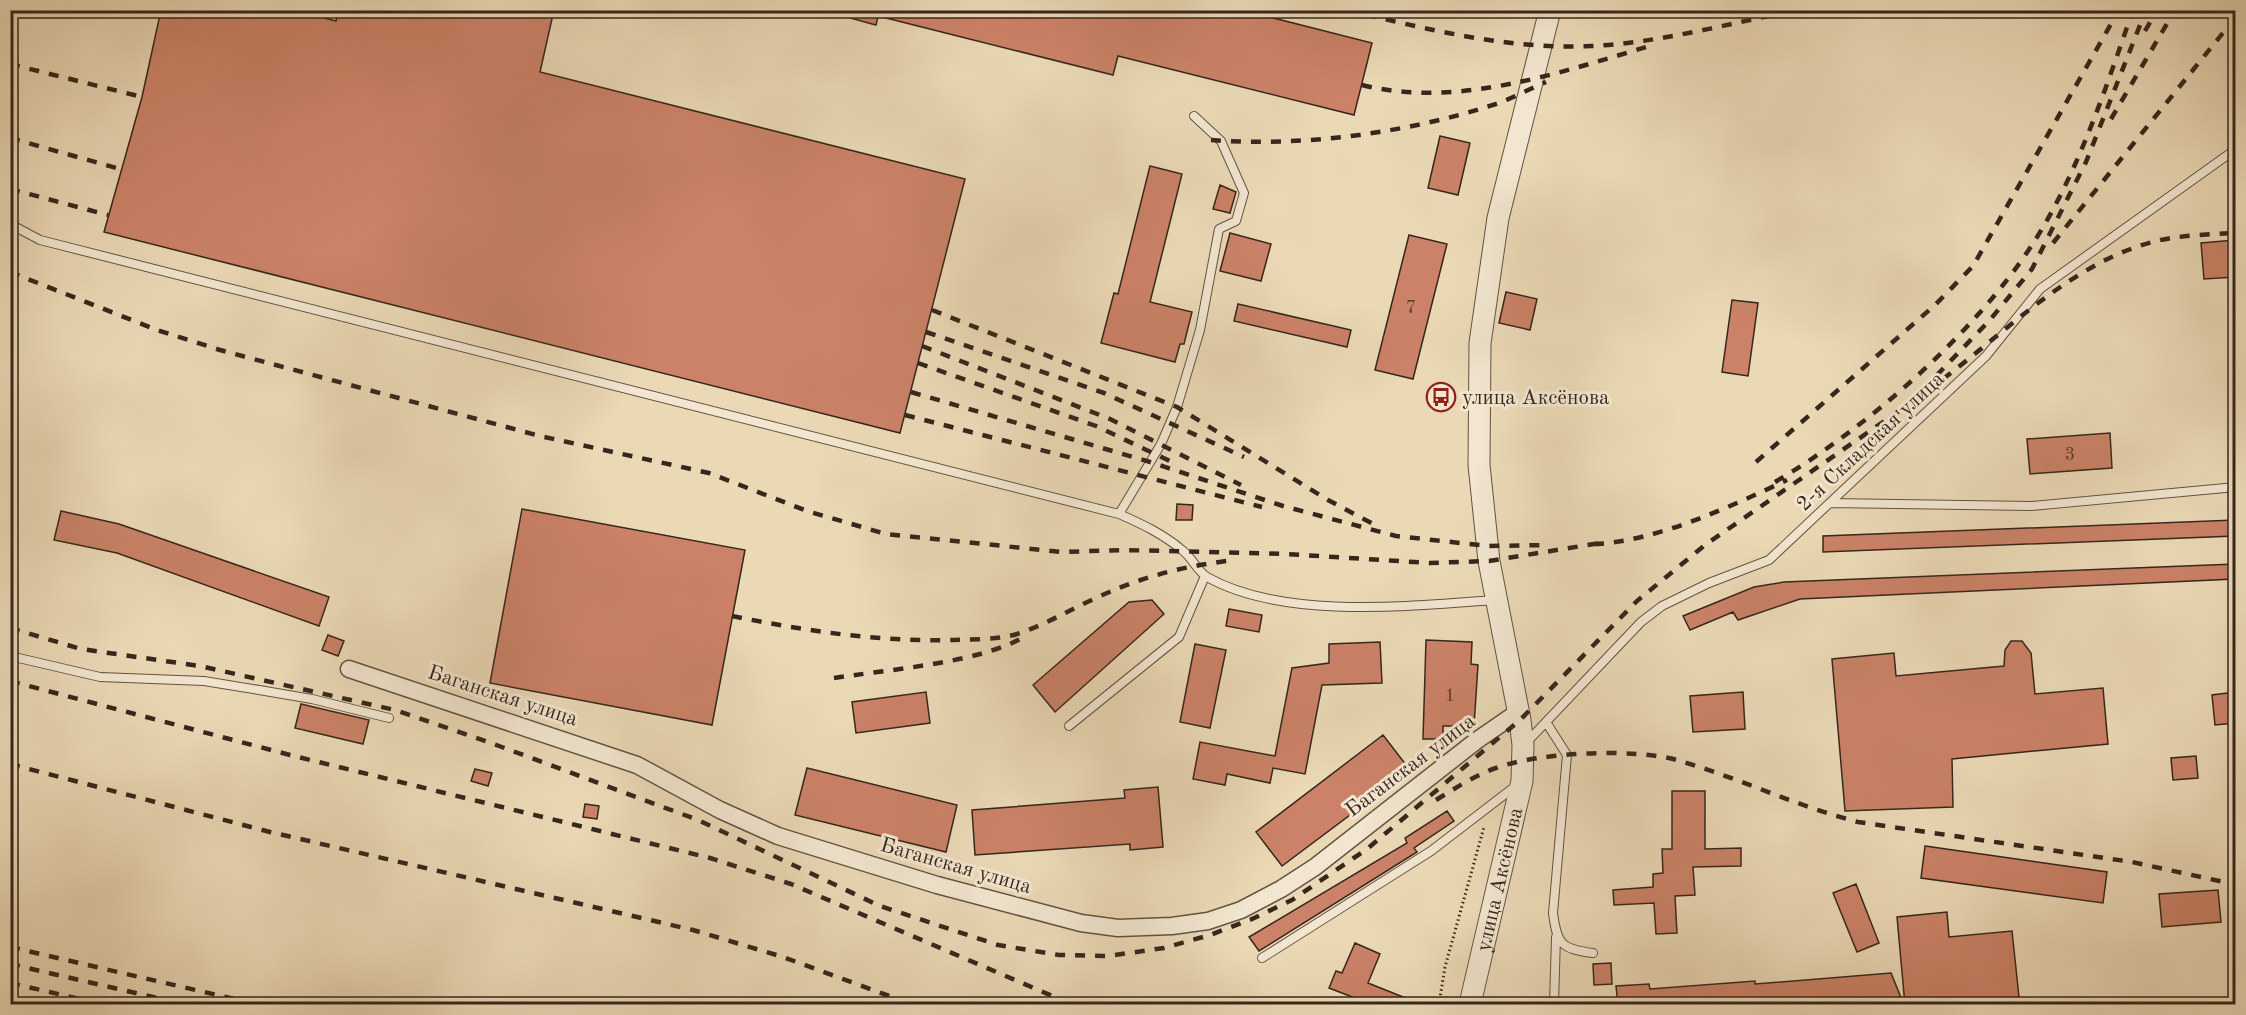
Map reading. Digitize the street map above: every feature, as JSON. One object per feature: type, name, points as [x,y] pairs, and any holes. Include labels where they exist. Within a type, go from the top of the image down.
[{"type":"street","name":"улица Аксёнова","points":[[1470,1005],[1522,781],[1523,745],[1489,561],[1479,465],[1480,343],[1498,218],[1550,10]]},
{"type":"street","name":"Баганская улица","points":[[349,669],[637,765],[720,810],[778,836],[937,885],[1081,923],[1118,928],[1172,926],[1208,921],[1241,910],[1281,889],[1518,712]]},
{"type":"lane","points":[[1119,514],[1171,423],[1200,330],[1220,229],[1236,221],[1244,193],[1221,141],[1194,116]]},
{"type":"lane","name":"2-я Складская улица","points":[[1523,745],[1648,617],[1662,606],[1709,583],[1769,560],[1986,356],[2040,289],[2235,149]]},
{"type":"lane","points":[[10,224],[40,240],[1119,514],[1157,531],[1184,551],[1205,576],[1241,592],[1293,602],[1343,606],[1414,606],[1497,600]]},
{"type":"lane","points":[[1830,503],[2031,506],[2235,487]]},
{"type":"lane","points":[[1069,726],[1179,637],[1205,576]]},
{"type":"lane","points":[[10,656],[100,677],[204,681],[312,699],[389,718]]},
{"type":"lane","points":[[1546,722],[1567,755],[1553,913],[1556,937],[1554,1005]]},
{"type":"lane","points":[[1262,958],[1431,851],[1522,781]]},
{"type":"lane","points":[[1556,937],[1570,950],[1593,953]]},
{"type":"path","points":[[1439,1005],[1445,967],[1490,805]]},
{"type":"building","points":[[161,10],[295,10],[336,21],[338,10],[554,10],[540,72],[965,179],[900,433],[104,232],[142,97]]},
{"type":"building","points":[[839,10],[1242,10],[1372,43],[1354,115],[1118,56],[1113,75],[878,16],[876,25],[839,15]]},
{"type":"building","points":[[1440,136],[1470,143],[1458,195],[1428,188]]},
{"type":"building","points":[[1150,166],[1182,174],[1150,302],[1192,312],[1184,344],[1180,344],[1175,362],[1101,343],[1114,293],[1118,294]]},
{"type":"building","points":[[1220,185],[1236,192],[1230,213],[1213,209]]},
{"type":"building","points":[[1230,233],[1271,244],[1261,281],[1220,271]]},
{"type":"building","points":[[1409,235],[1447,244],[1413,379],[1375,370]]},
{"type":"building","points":[[2235,240],[2235,277],[2204,279],[2201,243]]},
{"type":"building","points":[[1506,292],[1537,299],[1530,330],[1499,323]]},
{"type":"building","points":[[1732,300],[1758,303],[1748,376],[1722,372]]},
{"type":"building","points":[[1238,304],[1351,330],[1347,347],[1234,321]]},
{"type":"building","points":[[2110,433],[2112,468],[2030,474],[2027,439]]},
{"type":"building","points":[[1177,504],[1193,505],[1192,520],[1176,520]]},
{"type":"building","points":[[522,509],[745,550],[712,725],[490,683]]},
{"type":"building","points":[[61,511],[119,524],[329,597],[319,626],[117,553],[54,540]]},
{"type":"building","points":[[2235,520],[2235,536],[1823,552],[1823,536]]},
{"type":"building","points":[[2235,564],[2235,579],[1800,599],[1738,620],[1733,612],[1690,630],[1683,616],[1754,587],[1784,582]]},
{"type":"building","points":[[1152,600],[1164,614],[1055,712],[1033,685],[1129,602]]},
{"type":"building","points":[[1229,609],[1262,615],[1259,632],[1226,626]]},
{"type":"building","points":[[328,635],[344,641],[338,656],[322,650]]},
{"type":"building","points":[[1426,640],[1472,642],[1471,664],[1478,665],[1474,726],[1443,726],[1443,739],[1423,739]]},
{"type":"building","points":[[2011,641],[2022,641],[2031,653],[2035,694],[2103,688],[2108,744],[1952,759],[1953,807],[1845,811],[1832,659],[1894,653],[1896,676],[2004,666],[2005,650]]},
{"type":"building","points":[[1380,642],[1382,683],[1322,685],[1305,774],[1273,768],[1270,783],[1227,774],[1225,785],[1193,779],[1200,742],[1275,756],[1292,668],[1329,663],[1329,644]]},
{"type":"building","points":[[1195,644],[1226,650],[1210,728],[1180,722]]},
{"type":"building","points":[[926,692],[930,723],[856,733],[852,702]]},
{"type":"building","points":[[1743,692],[1745,729],[1693,732],[1690,696]]},
{"type":"building","points":[[2235,692],[2235,723],[2215,725],[2212,695]]},
{"type":"building","points":[[301,704],[369,720],[363,744],[295,728]]},
{"type":"building","points":[[1383,735],[1410,770],[1282,866],[1256,832]]},
{"type":"building","points":[[2196,756],[2198,778],[2173,780],[2171,758]]},
{"type":"building","points":[[807,768],[957,805],[946,852],[795,815]]},
{"type":"building","points":[[475,769],[492,773],[488,786],[471,781]]},
{"type":"building","points":[[1158,787],[1163,847],[1130,850],[1130,844],[975,855],[972,810],[1125,798],[1124,790]]},
{"type":"building","points":[[1672,791],[1705,791],[1705,849],[1741,848],[1741,866],[1693,867],[1695,895],[1675,896],[1677,933],[1656,934],[1654,903],[1614,905],[1613,890],[1653,887],[1653,874],[1663,873],[1662,849],[1672,849]]},
{"type":"building","points":[[585,804],[599,806],[597,819],[583,817]]},
{"type":"building","points":[[1447,811],[1454,821],[1414,848],[1417,852],[1259,951],[1249,937],[1407,843],[1405,838]]},
{"type":"building","points":[[1925,846],[2107,872],[2103,903],[1921,878]]},
{"type":"building","points":[[1856,884],[1879,943],[1857,952],[1833,893]]},
{"type":"building","points":[[2218,890],[2221,922],[2162,927],[2159,894]]},
{"type":"building","points":[[1947,912],[1949,937],[2012,931],[2019,997],[1945,1005],[1905,1005],[1897,917]]},
{"type":"building","points":[[1355,943],[1380,954],[1368,983],[1423,1005],[1373,1005],[1329,988],[1336,971],[1342,973]]},
{"type":"building","points":[[1611,963],[1612,984],[1594,985],[1593,964]]},
{"type":"building","points":[[1891,973],[1904,1005],[1618,1005],[1616,986],[1649,984],[1650,989],[1755,981],[1755,984]]},
{"type":"railway","points":[[1347,10],[1468,37],[1529,45],[1560,46],[1591,46],[1643,41],[1798,10]]},
{"type":"railway","points":[[1756,462],[1935,305],[1973,266],[2119,10]]},
{"type":"railway","points":[[1775,482],[1846,435],[1916,377],[1980,312],[2008,279],[2048,218],[2077,161],[2133,10]]},
{"type":"railway","points":[[10,628],[81,649],[200,666],[395,710],[698,820],[880,906],[998,945],[1059,955],[1108,956],[1164,948],[1210,935],[1292,900],[1367,849],[1520,720],[1637,601],[1705,545],[1909,404],[1989,321],[2032,269],[2086,162],[2146,10]]},
{"type":"railway","points":[[2145,31],[2157,10]]},
{"type":"railway","points":[[2111,119],[2175,10]]},
{"type":"railway","points":[[2053,243],[2231,23]]},
{"type":"railway","points":[[1362,85],[1398,91],[1435,93],[1472,90],[1546,76],[1653,45]]},
{"type":"railway","points":[[10,64],[142,97]]},
{"type":"railway","points":[[1211,140],[1246,142],[1319,139],[1391,130],[1427,123],[1496,104],[1546,82]]},
{"type":"railway","points":[[10,138],[120,169]]},
{"type":"railway","points":[[10,189],[108,215]]},
{"type":"railway","points":[[1943,379],[2022,315],[2078,275],[2108,259],[2138,246],[2171,238],[2236,233]]},
{"type":"railway","points":[[10,272],[157,330],[220,350],[540,436],[709,473],[807,511],[886,534],[1062,552],[1124,550],[1286,554],[1429,563],[1489,561],[1600,543]]},
{"type":"railway","points":[[932,310],[1177,407],[1328,500],[1375,525]]},
{"type":"railway","points":[[926,332],[1104,393],[1244,457]]},
{"type":"railway","points":[[922,346],[1110,419],[1241,485]]},
{"type":"railway","points":[[918,363],[1096,426],[1174,463]]},
{"type":"railway","points":[[911,392],[1150,462],[1283,506],[1396,536],[1488,546],[1549,545]]},
{"type":"railway","points":[[905,415],[1262,507]]},
{"type":"railway","points":[[1594,544],[1618,542],[1667,530],[1718,511],[1787,480]]},
{"type":"railway","points":[[732,616],[815,631],[870,637],[926,640],[994,638],[1027,630],[1147,578],[1200,565],[1236,560]]},
{"type":"railway","points":[[834,678],[957,660],[1003,647],[1022,638]]},
{"type":"railway","points":[[10,681],[290,755],[710,858],[791,884],[1071,1004]]},
{"type":"railway","points":[[1436,800],[1481,774],[1537,758],[1612,753],[1658,756],[1723,775],[1812,808],[1858,822],[2132,862],[2224,882]]},
{"type":"railway","points":[[10,764],[270,832],[693,930],[783,957],[911,1004]]},
{"type":"railway","points":[[10,947],[256,1004]]},
{"type":"railway","points":[[10,964],[183,1004]]},
{"type":"railway","points":[[10,983],[102,1004]]},
{"type":"place","name":"улица Аксёнова","points":[[1441,397]]}]
